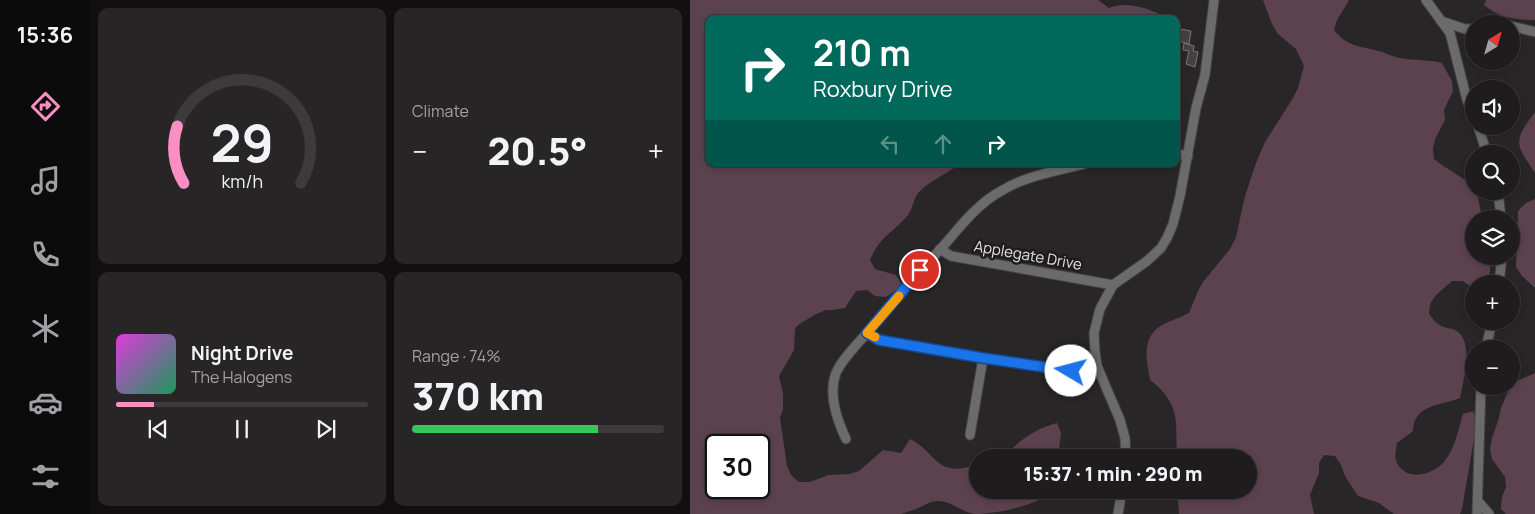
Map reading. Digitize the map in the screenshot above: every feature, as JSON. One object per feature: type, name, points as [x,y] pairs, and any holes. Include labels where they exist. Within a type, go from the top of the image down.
[{"type":"street","points":[[1126,449],[1126,438],[1120,420],[1097,366],[1094,333],[1100,309],[1116,281],[1147,260],[1161,248],[1167,238],[1180,196],[1196,108],[1205,74],[1214,0]]},
{"type":"street","points":[[1426,0],[1450,33],[1465,89]]},
{"type":"street","points":[[1441,21],[1465,29]]},
{"type":"street","points":[[1520,28],[1535,32]]},
{"type":"street","points":[[1180,155],[1188,156]]},
{"type":"street","points":[[846,440],[837,420],[834,390],[836,374],[847,357],[970,215],[1001,190],[1022,181],[1073,167]]},
{"type":"street","name":"Applegate Drive","points":[[940,249],[951,256],[1113,285]]},
{"type":"street","points":[[867,333],[879,340],[1071,371],[1089,371],[1097,366]]},
{"type":"street","points":[[970,435],[983,358]]},
{"type":"street","points":[[1477,514],[1481,395]]},
{"type":"street","points":[[1118,514],[1120,499]]},
{"type":"street","points":[[1478,501],[1489,514]]},
{"type":"shaded area","points":[[690,0],[1098,0],[1109,8],[1131,5],[1161,15],[705,15],[705,167],[955,167],[920,191],[908,215],[882,240],[870,260],[875,269],[896,275],[902,284],[886,297],[875,296],[867,290],[856,291],[845,308],[826,310],[798,325],[795,329],[794,350],[779,376],[783,394],[783,409],[780,418],[787,466],[791,475],[799,482],[810,482],[829,475],[850,474],[859,471],[883,450],[901,453],[910,439],[943,465],[950,468],[969,466],[969,499],[1039,499],[1016,508],[982,514],[970,513],[943,501],[935,501],[901,514],[690,514]]},
{"type":"shaded area","points":[[1263,0],[1349,0],[1337,20],[1334,30],[1339,36],[1356,46],[1398,58],[1442,63],[1452,81],[1453,91],[1444,110],[1445,120],[1435,139],[1434,159],[1465,180],[1465,200],[1479,200],[1480,210],[1465,210],[1465,265],[1490,265],[1489,275],[1465,275],[1465,282],[1452,281],[1436,295],[1430,304],[1429,314],[1434,320],[1442,326],[1455,330],[1465,342],[1465,372],[1460,398],[1429,407],[1423,411],[1414,422],[1413,431],[1397,443],[1395,456],[1401,469],[1407,473],[1426,473],[1439,467],[1451,451],[1463,414],[1473,411],[1477,421],[1460,514],[1394,514],[1379,503],[1358,496],[1335,456],[1324,455],[1319,463],[1319,473],[1310,495],[1314,514],[1179,514],[1178,499],[1257,499],[1257,449],[1177,449],[1175,415],[1167,398],[1150,380],[1147,345],[1153,332],[1159,327],[1189,313],[1203,282],[1230,249],[1236,237],[1245,196],[1256,163],[1265,142],[1298,88],[1304,66],[1296,49],[1278,34]]},
{"type":"shaded area","points":[[1486,0],[1535,0],[1535,20],[1520,19],[1520,15],[1500,15],[1484,5]]},
{"type":"shaded area","points":[[1535,112],[1535,173],[1520,148],[1519,142],[1523,130]]},
{"type":"shaded area","points":[[1535,199],[1535,288],[1522,276],[1516,267],[1516,265],[1520,265],[1519,210],[1526,203]]},
{"type":"shaded area","points":[[1535,373],[1535,514],[1506,514],[1501,509],[1502,497],[1506,487],[1505,477],[1492,459],[1490,449],[1506,395],[1520,395],[1520,380]]},
{"type":"shaded area","points":[[1057,423],[1061,433],[1059,449],[1012,449],[1028,436],[1042,428]]},
{"type":"building","points":[[1181,29],[1191,31],[1189,44],[1180,41]]},
{"type":"building","points":[[1184,43],[1194,46],[1193,51],[1198,52],[1195,67],[1186,64],[1189,51],[1183,50]]},
{"type":"slow traffic","points":[[875,337],[867,333],[899,296]]},
{"type":"route","points":[[920,270],[867,333],[879,340],[1071,371]]}]
